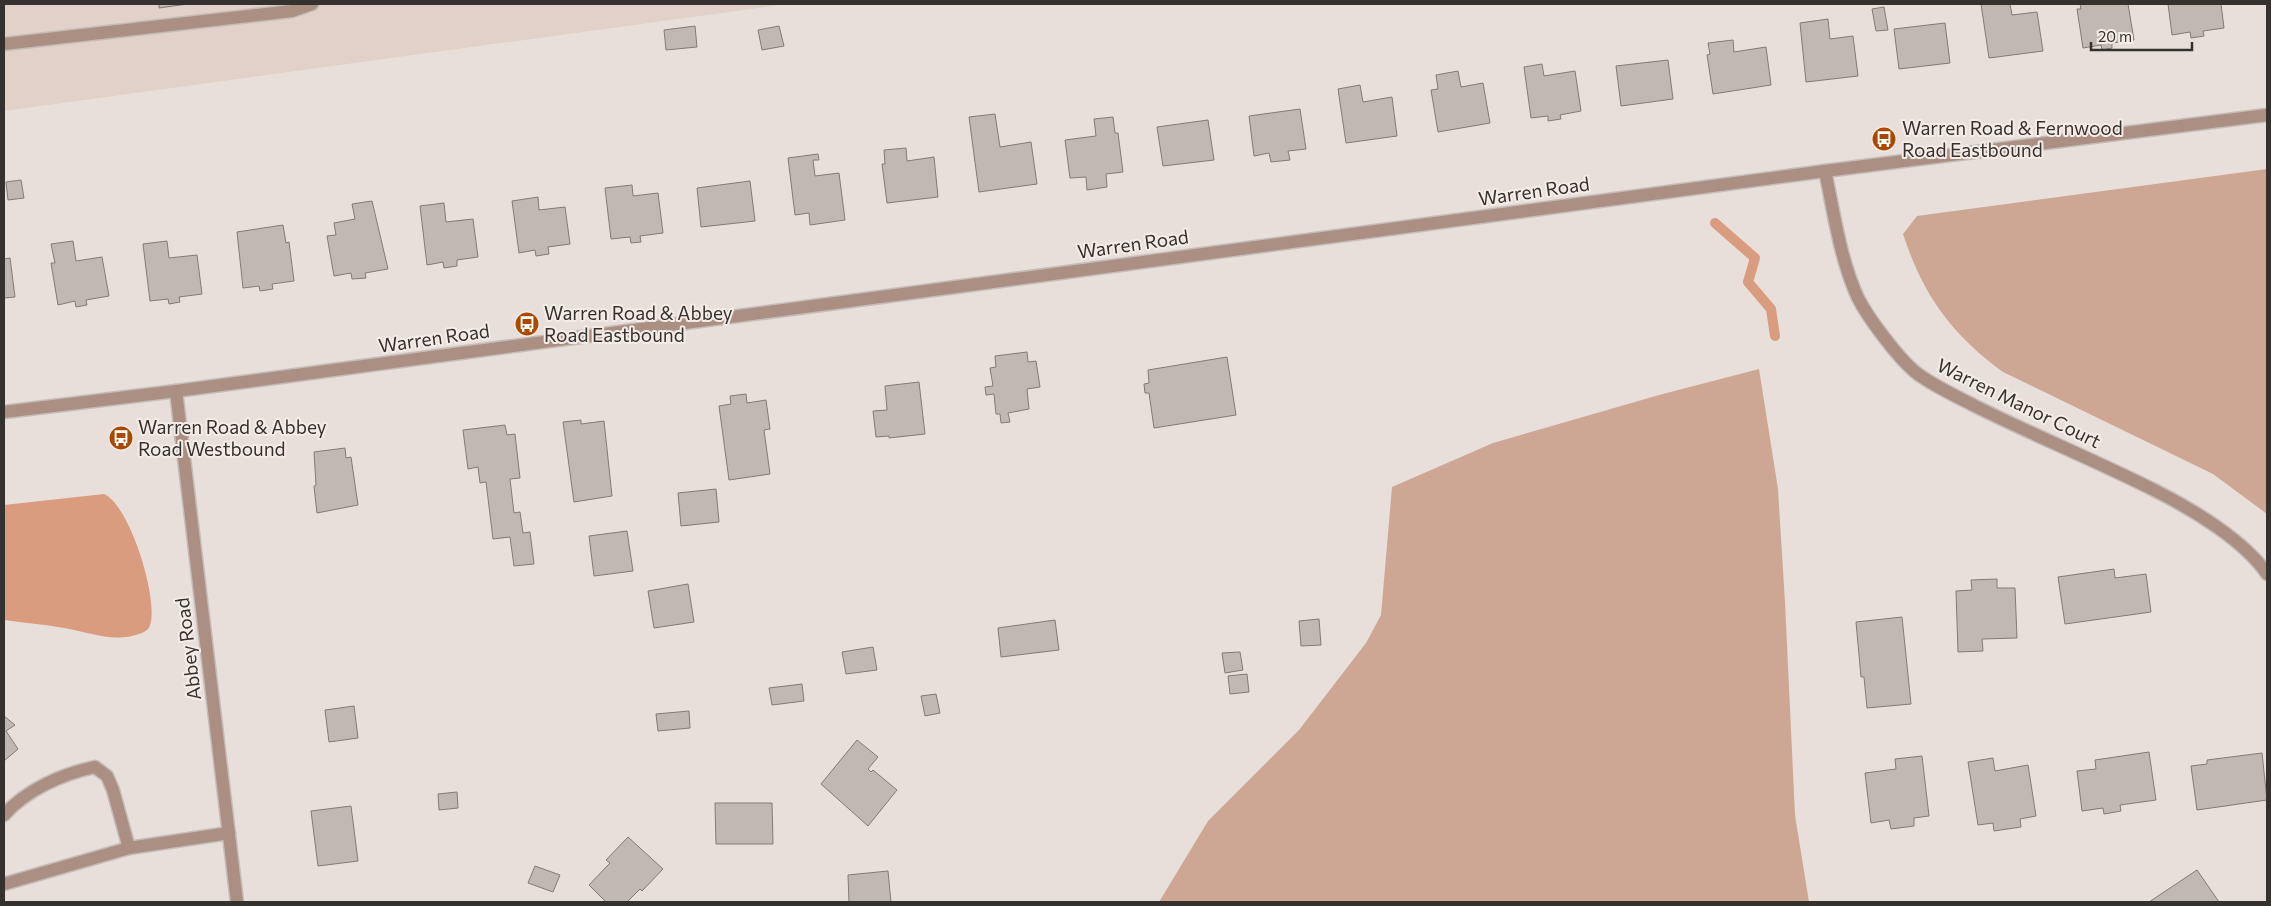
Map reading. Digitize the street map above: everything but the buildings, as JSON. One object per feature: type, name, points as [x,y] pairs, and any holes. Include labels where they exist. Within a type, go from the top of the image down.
[{"type":"street","points":[[4,44],[292,10],[312,4]]},
{"type":"street","name":"Warren Road","points":[[4,412],[176,391],[1825,171],[2267,115]]},
{"type":"street","name":"Warren Manor Court","points":[[1825,171],[1844,261],[1859,300],[1884,337],[1913,371],[2015,426],[2121,473],[2183,505],[2231,537],[2267,574]]},
{"type":"street","name":"Abbey Road","points":[[176,391],[237,902]]},
{"type":"street","points":[[4,815],[10,808],[49,783],[76,771],[95,768],[107,776],[110,783],[129,848]]},
{"type":"street","points":[[4,884],[129,848],[228,833]]},
{"type":"shaded area","points":[[4,4],[787,4],[4,111]]},
{"type":"shaded area","points":[[2267,169],[2267,514],[2213,474],[2003,372],[1968,343],[1941,312],[1920,276],[1903,234],[1917,216]]},
{"type":"shaded area","points":[[1759,369],[1778,489],[1795,815],[1809,902],[1159,902],[1208,821],[1299,730],[1366,643],[1381,615],[1392,487],[1493,443],[1659,395]]},
{"type":"shaded area","points":[[104,494],[114,502],[123,516],[140,554],[146,575],[152,613],[150,625],[146,631],[130,636],[111,637],[4,620],[4,505]]},
{"type":"waterway","points":[[1715,223],[1755,258],[1748,282],[1771,309],[1775,336]]},
{"type":"place","name":"Warren Road & Fernwood Road Eastbound","points":[[1884,139]]},
{"type":"place","name":"Warren Road & Abbey Road Eastbound","points":[[527,324]]},
{"type":"place","name":"Warren Road & Abbey Road Westbound","points":[[121,438]]}]
